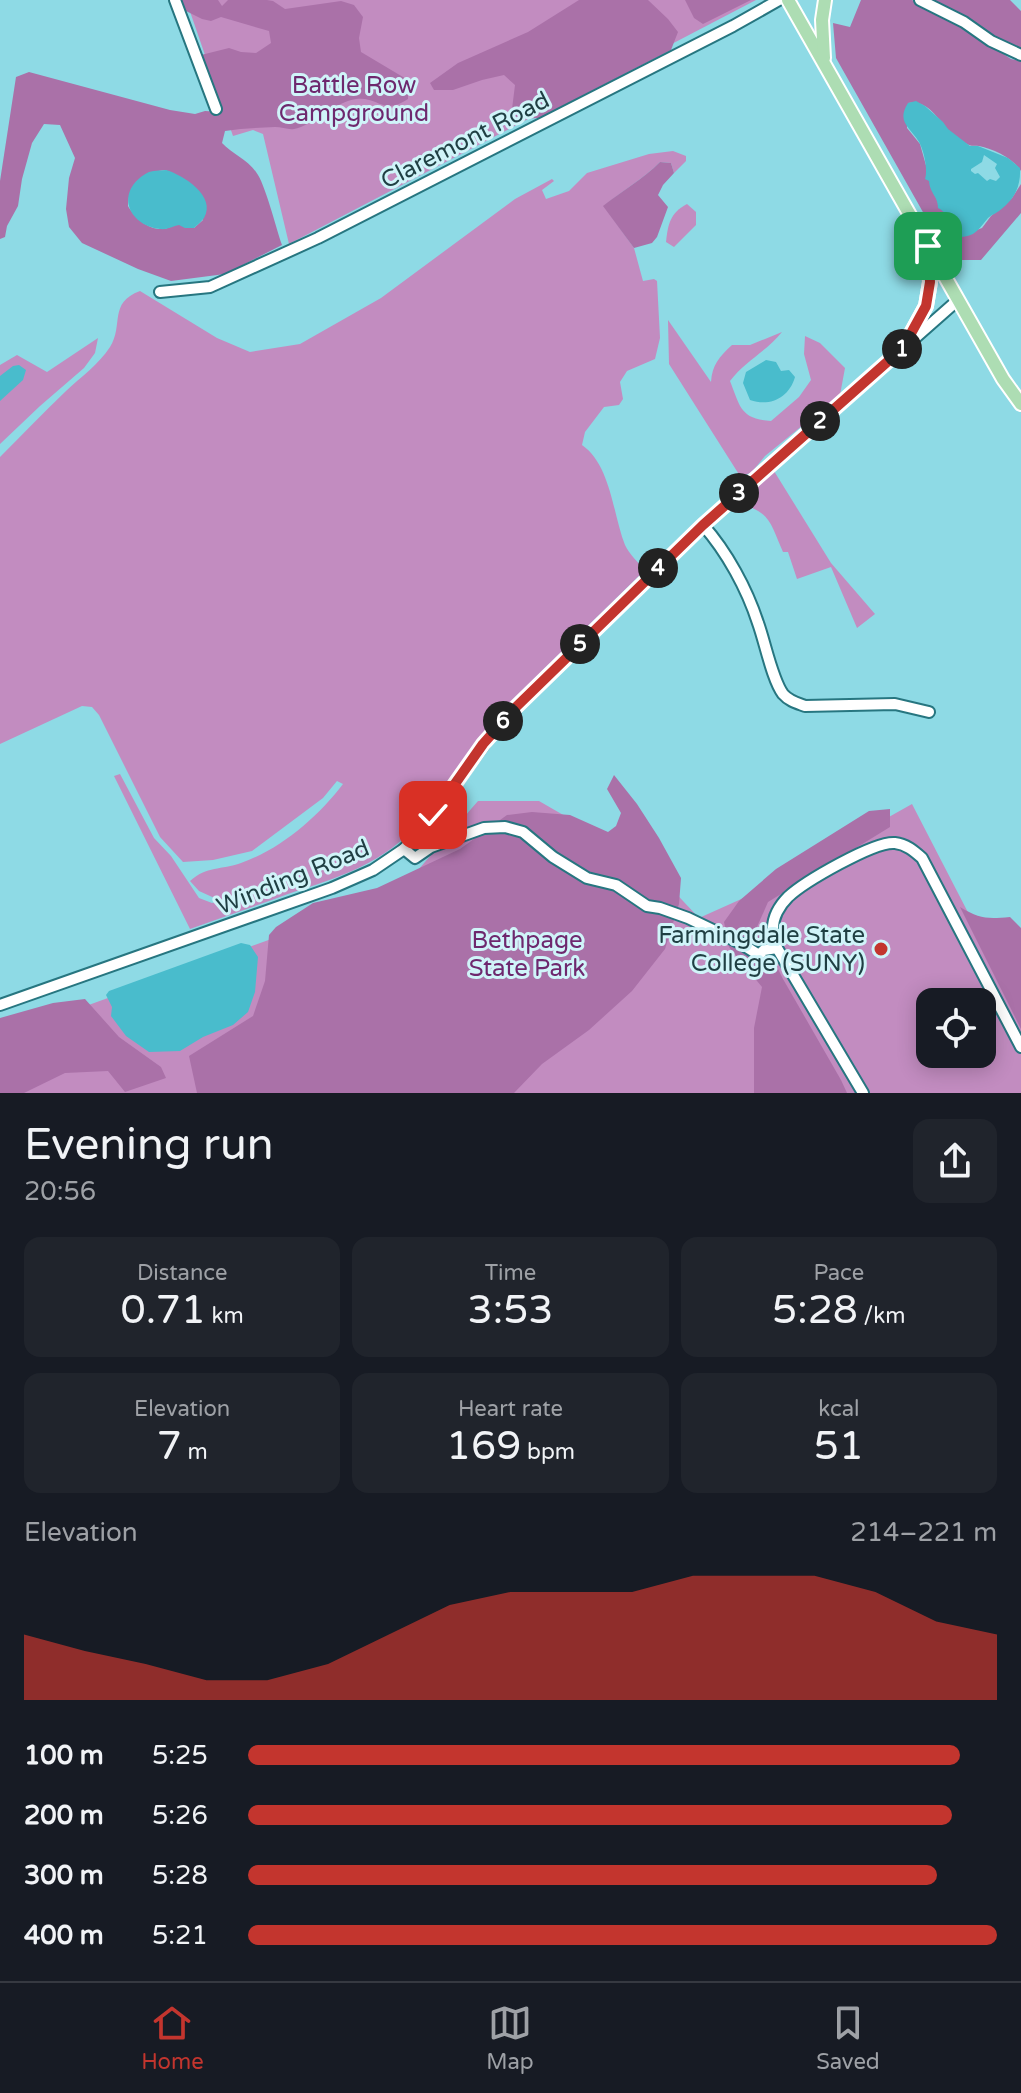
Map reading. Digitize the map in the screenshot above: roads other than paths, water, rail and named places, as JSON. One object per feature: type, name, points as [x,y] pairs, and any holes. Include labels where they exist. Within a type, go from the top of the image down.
[{"type":"main road","points":[[788,0],[1003,379],[1021,404]]},
{"type":"main road","points":[[824,61],[822,20],[825,0]]},
{"type":"main road","points":[[903,348],[926,306],[930,282],[928,246]]},
{"type":"street","points":[[175,0],[216,109]]},
{"type":"street","name":"Claremont Road","points":[[160,292],[210,287],[318,238],[779,0]]},
{"type":"street","points":[[920,0],[1021,55]]},
{"type":"street","name":"Winding Road","points":[[0,1005],[332,888],[373,870],[404,849],[423,829],[495,729],[703,525],[958,300]]},
{"type":"street","points":[[703,525],[742,584],[777,683],[787,698],[805,706],[895,704],[929,712]]},
{"type":"street","points":[[404,849],[415,858],[431,847],[484,828],[505,827],[523,832],[553,857],[587,878],[616,885],[647,906],[688,918],[759,955],[764,950],[777,948]]},
{"type":"street","points":[[863,1093],[777,948],[773,926],[775,914],[790,895],[874,847],[895,843],[905,845],[929,869],[1021,1047]]},
{"type":"water","points":[[916,101],[925,106],[970,146],[978,146],[1008,158],[1020,168],[1018,187],[1012,198],[972,234],[956,240],[948,218],[938,208],[929,181],[925,179],[926,165],[921,146],[904,120],[908,103]],"holes":[[[984,155],[997,164],[995,168],[1000,177],[996,181],[987,181],[971,171],[982,162]]]},
{"type":"water","points":[[166,170],[189,182],[206,202],[204,218],[194,228],[179,225],[160,229],[149,226],[133,214],[129,206],[128,198],[137,180],[149,172]]},
{"type":"water","points":[[766,360],[776,362],[781,371],[789,370],[795,377],[788,390],[778,399],[765,402],[750,400],[743,383],[746,372]]},
{"type":"water","points":[[19,365],[26,370],[23,380],[0,401],[0,376]]},
{"type":"water","points":[[241,943],[250,945],[258,957],[255,992],[248,1012],[233,1025],[203,1037],[180,1051],[149,1052],[126,1036],[111,1016],[112,1007],[106,995],[109,991]]},
{"type":"place","name":"Farmingdale State College (SUNY)","points":[[881,949]]},
{"type":"park label","name":"Battle Row Campground","points":[[354,99]]},
{"type":"park label","name":"Bethpage State Park","points":[[527,954]]}]
